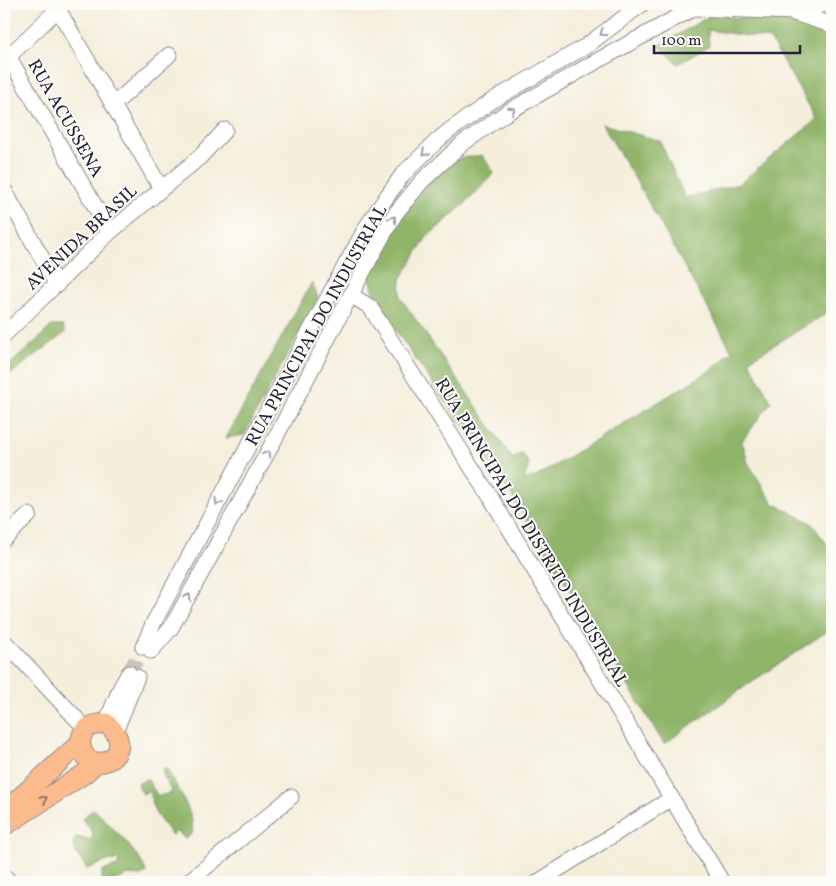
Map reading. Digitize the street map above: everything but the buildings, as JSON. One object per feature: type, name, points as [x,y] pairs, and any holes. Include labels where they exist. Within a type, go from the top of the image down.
[{"type":"main road","points":[[4,812],[95,724],[111,727],[119,738],[119,746],[111,759],[97,762],[86,757],[82,750],[83,736]]},
{"type":"main road","points":[[4,826],[84,774],[97,762]]},
{"type":"street","name":"RUA PRINCIPAL DO INDUSTRIAL","points":[[642,4],[586,46],[493,100],[450,130],[403,174],[367,226],[154,622],[147,649],[171,628],[274,441],[395,214],[422,181],[462,144],[506,113],[694,8],[764,7],[793,12]]},
{"type":"street","points":[[793,12],[826,4]]},
{"type":"street","points":[[5,56],[59,6]]},
{"type":"street","name":"AVENIDA BRASIL","points":[[59,6],[113,105],[162,187]]},
{"type":"street","points":[[793,12],[832,25]]},
{"type":"street","points":[[113,105],[169,55]]},
{"type":"street","name":"RUA ACUSSENA","points":[[5,56],[110,232]]},
{"type":"street","name":"AVENIDA BRASIL","points":[[4,336],[110,232],[146,204],[162,187],[200,157],[225,130]]},
{"type":"street","points":[[450,130],[462,144]]},
{"type":"street","points":[[4,190],[58,285]]},
{"type":"street","name":"RUA PRINCIPAL DO DISTRITO INDUSTRIAL","points":[[351,294],[370,307],[491,498],[722,882]]},
{"type":"street","points":[[4,539],[29,515]]},
{"type":"street","points":[[154,622],[171,628]]},
{"type":"street","points":[[4,641],[83,736]]},
{"type":"street","points":[[111,727],[133,675]]},
{"type":"street","points":[[188,882],[291,797]]},
{"type":"street","points":[[538,882],[672,798]]},
{"type":"street","points":[[4,876],[10,882]]},
{"type":"green space","points":[[711,15],[814,25],[832,30],[832,310],[749,360],[771,402],[742,441],[748,463],[773,503],[811,523],[832,551],[832,628],[664,744],[512,496],[377,304],[369,274],[406,211],[430,180],[455,160],[482,155],[494,173],[469,200],[426,238],[401,279],[400,297],[513,459],[522,453],[529,464],[524,480],[536,477],[711,370],[732,351],[637,182],[602,124],[660,141],[685,198],[739,184],[817,119],[770,39],[708,30],[709,46],[678,64],[659,46]]},
{"type":"green space","points":[[312,282],[318,298],[244,435],[226,438]]},
{"type":"green space","points":[[51,326],[63,326],[65,333],[4,379],[4,370]]},
{"type":"green space","points":[[162,769],[167,769],[191,818],[192,834],[185,839],[177,831],[172,836],[156,814],[151,802],[152,797],[148,791],[143,794],[137,784],[147,779],[158,796],[172,793]]},
{"type":"green space","points":[[93,809],[132,849],[144,866],[146,873],[140,876],[128,875],[110,882],[102,882],[102,871],[117,866],[120,860],[110,860],[87,869],[76,853],[73,841],[77,837],[87,840],[93,838],[92,831],[82,819]]},
{"type":"tunnel","points":[[129,673],[143,647]]}]
